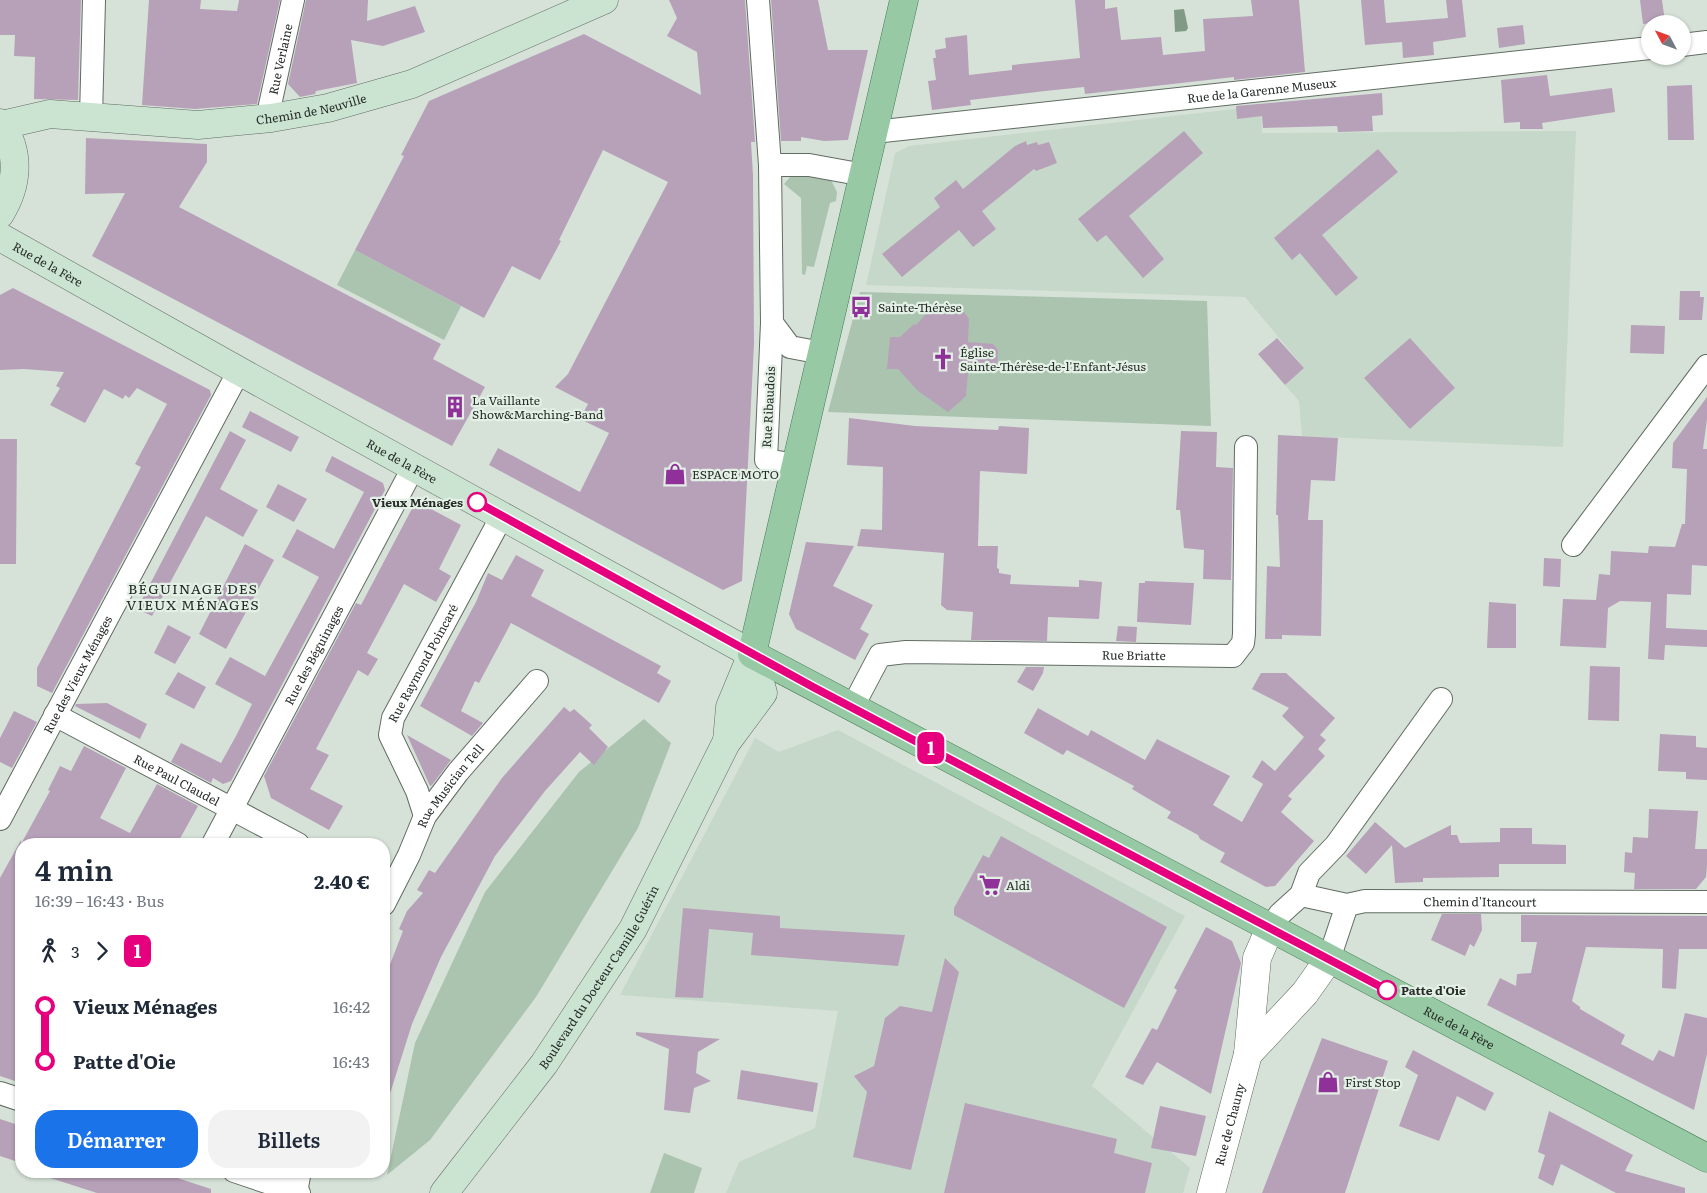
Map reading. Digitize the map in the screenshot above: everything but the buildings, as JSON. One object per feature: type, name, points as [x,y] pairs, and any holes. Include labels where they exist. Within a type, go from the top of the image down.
[{"type":"main road","name":"Chemin de Neuville","points":[[1,124],[50,114],[198,125],[271,118],[328,108],[412,84],[604,0]]},
{"type":"main road","points":[[752,654],[904,0]]},
{"type":"main road","points":[[0,214],[9,199],[15,180],[15,161],[10,142],[1,124]]},
{"type":"main road","name":"Rue de la Fère","points":[[0,237],[413,468],[852,708],[1707,1158]]},
{"type":"main road","name":"Boulevard du Docteur Camille Guérin","points":[[444,1193],[544,1064],[633,929],[726,743],[763,693],[752,654]]},
{"type":"street","points":[[90,117],[94,0]]},
{"type":"street","name":"Rue Verlaine","points":[[271,118],[270,105],[293,0]]},
{"type":"street","name":"Rue Ribaudois","points":[[758,0],[770,165],[772,323],[766,460],[796,465]]},
{"type":"street","points":[[1691,44],[1707,42]]},
{"type":"street","name":"Rue de la Garenne Museux","points":[[874,132],[1641,49]]},
{"type":"street","points":[[770,165],[810,165],[864,175]]},
{"type":"street","points":[[772,323],[790,347],[822,353]]},
{"type":"street","points":[[1573,545],[1707,366]]},
{"type":"street","name":"Rue des Vieux Ménages","points":[[0,819],[238,371]]},
{"type":"street","name":"Rue Briatte","points":[[852,708],[880,656],[898,653],[1233,656],[1239,651],[1244,634],[1246,447]]},
{"type":"street","name":"Rue des Béguinages","points":[[216,838],[413,468]]},
{"type":"street","name":"Rue Raymond Poincaré","points":[[425,816],[417,791],[390,735],[393,718],[502,516]]},
{"type":"street","name":"Rue Musician Tell","points":[[390,887],[409,855],[425,816],[458,772],[537,682]]},
{"type":"street","points":[[1270,928],[1280,914],[1301,895],[1309,873],[1336,845],[1441,698]]},
{"type":"street","name":"Rue Paul Claudel","points":[[55,715],[287,838]]},
{"type":"street","name":"Chemin d'Itancourt","points":[[1301,895],[1347,905],[1366,901],[1707,902]]},
{"type":"street","points":[[1329,959],[1347,905]]},
{"type":"street","name":"Rue de Chauny","points":[[1211,1193],[1248,1054],[1257,958],[1270,928]]},
{"type":"street","name":"Rue de Chauny","points":[[1248,1054],[1305,993],[1329,959]]},
{"type":"street","points":[[0,1093],[15,1098]]},
{"type":"street","points":[[266,1178],[298,1185]]},
{"type":"shaded area","points":[[1184,9],[1188,28],[1186,31],[1175,32],[1174,10]]},
{"type":"shaded area","points":[[1261,106],[1262,133],[1576,131],[1563,447],[1302,436],[1299,401],[1285,385],[1304,368],[1245,297],[866,285],[895,153],[909,146]]},
{"type":"shaded area","points":[[818,175],[831,180],[837,192],[836,201],[830,203],[814,267],[807,266],[805,275],[802,274],[801,198],[784,184],[791,176]]},
{"type":"shaded area","points":[[355,250],[461,306],[444,340],[337,285]]},
{"type":"shaded area","points":[[860,292],[1207,301],[1211,426],[828,412]]},
{"type":"shaded area","points":[[644,719],[671,743],[638,828],[536,997],[430,1140],[390,1173],[390,1161],[415,1043],[485,892],[579,772]]},
{"type":"shaded area","points":[[838,730],[1185,916],[1092,1086],[1190,1168],[1183,1193],[726,1193],[739,1162],[815,1128],[838,1011],[620,995],[755,738],[779,752]]},
{"type":"shaded area","points":[[664,1153],[702,1168],[694,1193],[650,1193]]},
{"type":"bus line","name":"1","points":[[477,502],[813,687],[1387,990]]},
{"type":"place","name":"Sainte-Thérèse","points":[[861,307]]},
{"type":"place","name":"Église Sainte-Thérèse-de-l'Enfant-Jésus","points":[[943,359]]},
{"type":"place","name":"La Vaillante Show&Marching-Band","points":[[455,407]]},
{"type":"place","name":"ESPACE MOTO","points":[[675,474]]},
{"type":"place","name":"Vieux Ménages","points":[[477,502]]},
{"type":"place","name":"Aldi","points":[[990,885]]},
{"type":"place","name":"Patte d'Oie","points":[[1387,990]]},
{"type":"place","name":"First Stop","points":[[1328,1082]]},
{"type":"district","name":"BÉGUINAGE DES VIEUX MÉNAGES","points":[[193,596]]}]
